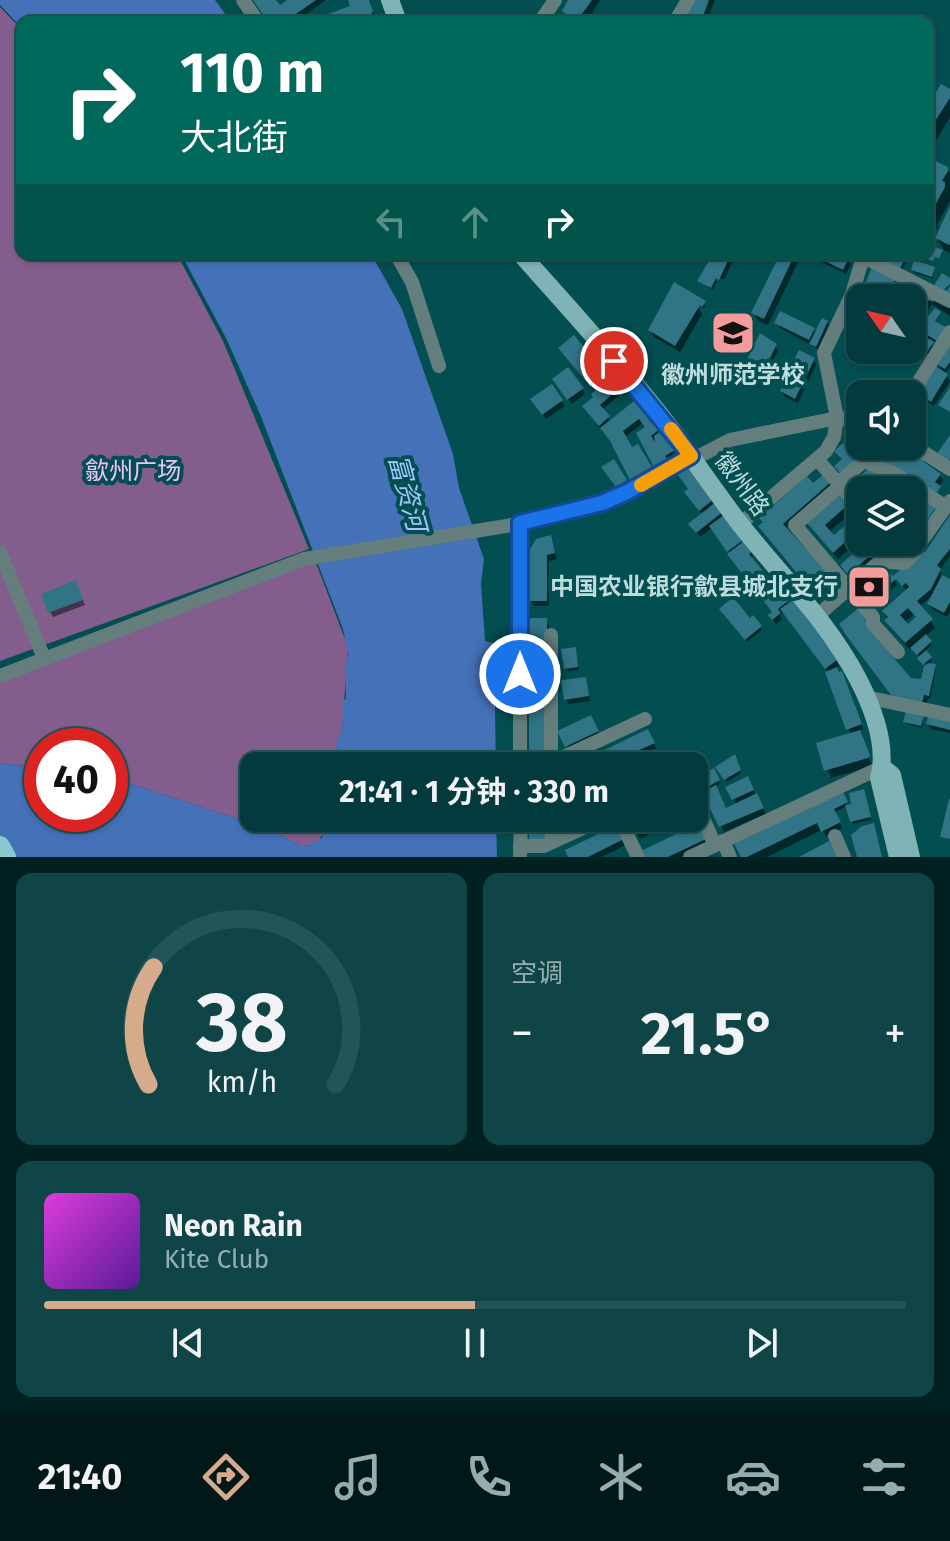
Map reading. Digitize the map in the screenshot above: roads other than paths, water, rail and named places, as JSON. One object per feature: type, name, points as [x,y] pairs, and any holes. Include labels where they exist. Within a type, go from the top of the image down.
[{"type":"highway","points":[[0,846],[6,857]]},
{"type":"main road","name":"徽州路","points":[[526,260],[652,404],[740,524],[817,616],[854,671],[880,740],[882,767],[879,778],[898,857]]},
{"type":"main road","name":"徽州路","points":[[882,767],[892,775],[911,857]]},
{"type":"street","points":[[399,260],[412,282],[439,366]]},
{"type":"street","points":[[740,524],[817,459],[832,442],[837,418],[824,353],[852,294],[859,260]]},
{"type":"street","points":[[870,260],[950,301]]},
{"type":"street","points":[[920,380],[950,332]]},
{"type":"street","points":[[0,676],[304,559],[516,524],[602,503],[730,440],[837,418],[846,419]]},
{"type":"street","points":[[926,454],[950,469]]},
{"type":"street","points":[[817,459],[846,493]]},
{"type":"street","points":[[898,652],[873,624],[873,617],[795,525],[864,461],[895,474],[948,504],[926,535]]},
{"type":"street","points":[[516,524],[525,752]]},
{"type":"street","points":[[0,552],[44,658]]},
{"type":"street","points":[[817,616],[885,557],[890,562],[904,563],[912,556]]},
{"type":"street","points":[[549,752],[551,635]]},
{"type":"street","points":[[866,697],[950,715]]},
{"type":"street","points":[[575,752],[645,719]]},
{"type":"street","points":[[585,747],[588,752]]},
{"type":"street","points":[[690,857],[882,767]]},
{"type":"street","points":[[708,824],[730,857]]},
{"type":"street","points":[[552,832],[552,842]]},
{"type":"street","points":[[520,851],[544,846],[574,832]]},
{"type":"street","points":[[626,832],[638,857]]},
{"type":"street","points":[[835,836],[844,857]]},
{"type":"water","points":[[0,0],[215,0],[227,16],[16,16],[16,22],[0,5]]},
{"type":"water","name":"富资河","points":[[184,260],[374,260],[402,309],[453,454],[459,488],[484,559],[481,584],[485,641],[493,643],[494,653],[496,752],[336,752],[339,734],[342,733],[343,700],[346,699],[345,667],[348,654],[343,629],[260,414],[226,338]]},
{"type":"water","points":[[0,763],[24,766],[24,832],[128,832],[128,783],[240,820],[240,832],[276,832],[300,846],[322,838],[324,832],[496,832],[497,857],[0,857]]},
{"type":"place","name":"徽州师范学校","points":[[733,333]]},
{"type":"place","name":"中国农业银行歙县城北支行","points":[[869,587]]},
{"type":"park label","name":"歙州广场","points":[[133,471]]}]
